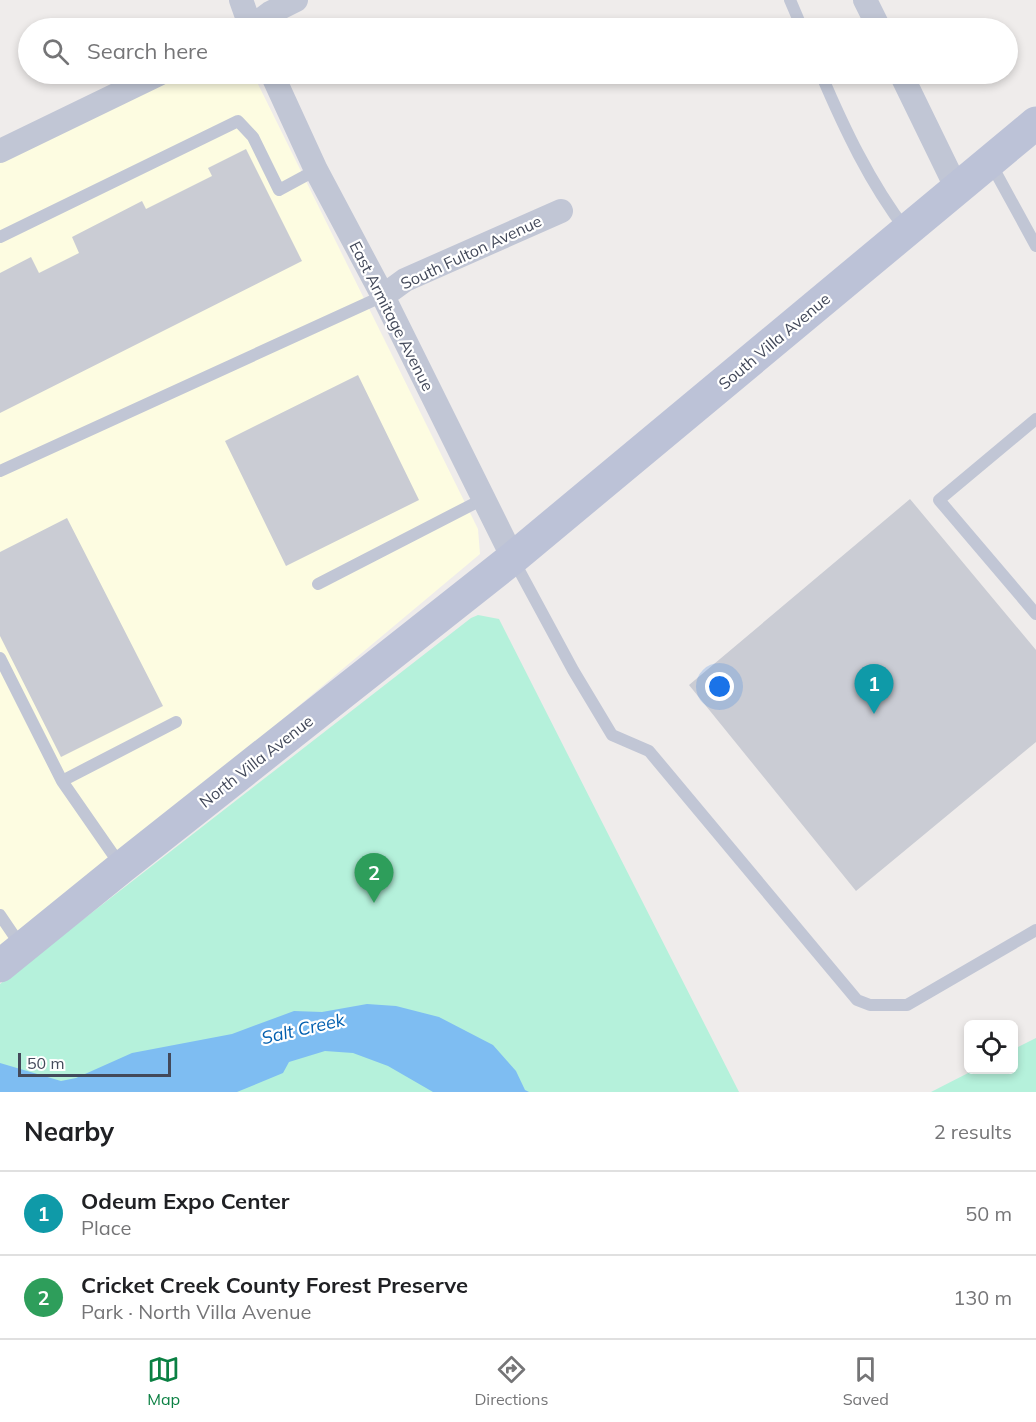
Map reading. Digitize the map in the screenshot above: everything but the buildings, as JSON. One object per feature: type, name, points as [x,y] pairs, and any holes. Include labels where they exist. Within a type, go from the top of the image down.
[{"type":"main road","name":"South Villa Avenue","points":[[513,558],[1036,123]]},
{"type":"main road","name":"North Villa Avenue","points":[[11,957],[513,558]]},
{"type":"street","points":[[241,0],[247,18]]},
{"type":"street","points":[[264,18],[296,0]]},
{"type":"street","points":[[865,0],[874,18]]},
{"type":"street","points":[[0,152],[139,84]]},
{"type":"street","name":"East Armitage Avenue","points":[[277,84],[316,170],[383,296],[513,558]]},
{"type":"street","points":[[906,84],[957,189]]},
{"type":"street","name":"South Fulton Avenue","points":[[383,296],[405,279],[561,211]]},
{"type":"lane","points":[[790,0],[798,18]]},
{"type":"lane","points":[[825,84],[844,127],[892,211],[907,230]]},
{"type":"lane","points":[[0,237],[238,121],[253,137],[279,190],[316,170]]},
{"type":"lane","points":[[990,161],[1036,246]]},
{"type":"lane","points":[[0,471],[383,296]]},
{"type":"lane","points":[[1036,419],[939,500],[1036,614]]},
{"type":"lane","points":[[318,584],[483,499]]},
{"type":"lane","points":[[513,558],[573,670],[612,735],[648,751],[857,1000],[870,1005],[907,1005],[1036,930]]},
{"type":"lane","points":[[0,658],[62,781],[122,867]]},
{"type":"lane","points":[[62,781],[176,722]]},
{"type":"lane","points":[[0,915],[11,957]]},
{"type":"shaded area","points":[[159,84],[258,84],[478,529],[480,554],[0,956],[0,163]]},
{"type":"green space","points":[[478,615],[499,619],[739,1092],[0,1092],[0,984],[471,618]]},
{"type":"green space","points":[[1036,1038],[1036,1092],[931,1092],[966,1074],[1018,1074],[1018,1047]]},
{"type":"water","name":"Salt Creek","points":[[367,1004],[396,1006],[439,1017],[493,1045],[516,1071],[525,1090],[529,1092],[433,1092],[388,1066],[353,1053],[325,1051],[289,1062],[283,1073],[237,1092],[0,1092],[0,1063],[61,1081],[76,1078],[132,1053],[232,1034],[294,1011],[322,1012]]},
{"type":"place","name":"Odeum Expo Center","points":[[874,714]]},
{"type":"place","name":"Cricket Creek County Forest Preserve","points":[[374,903]]}]
